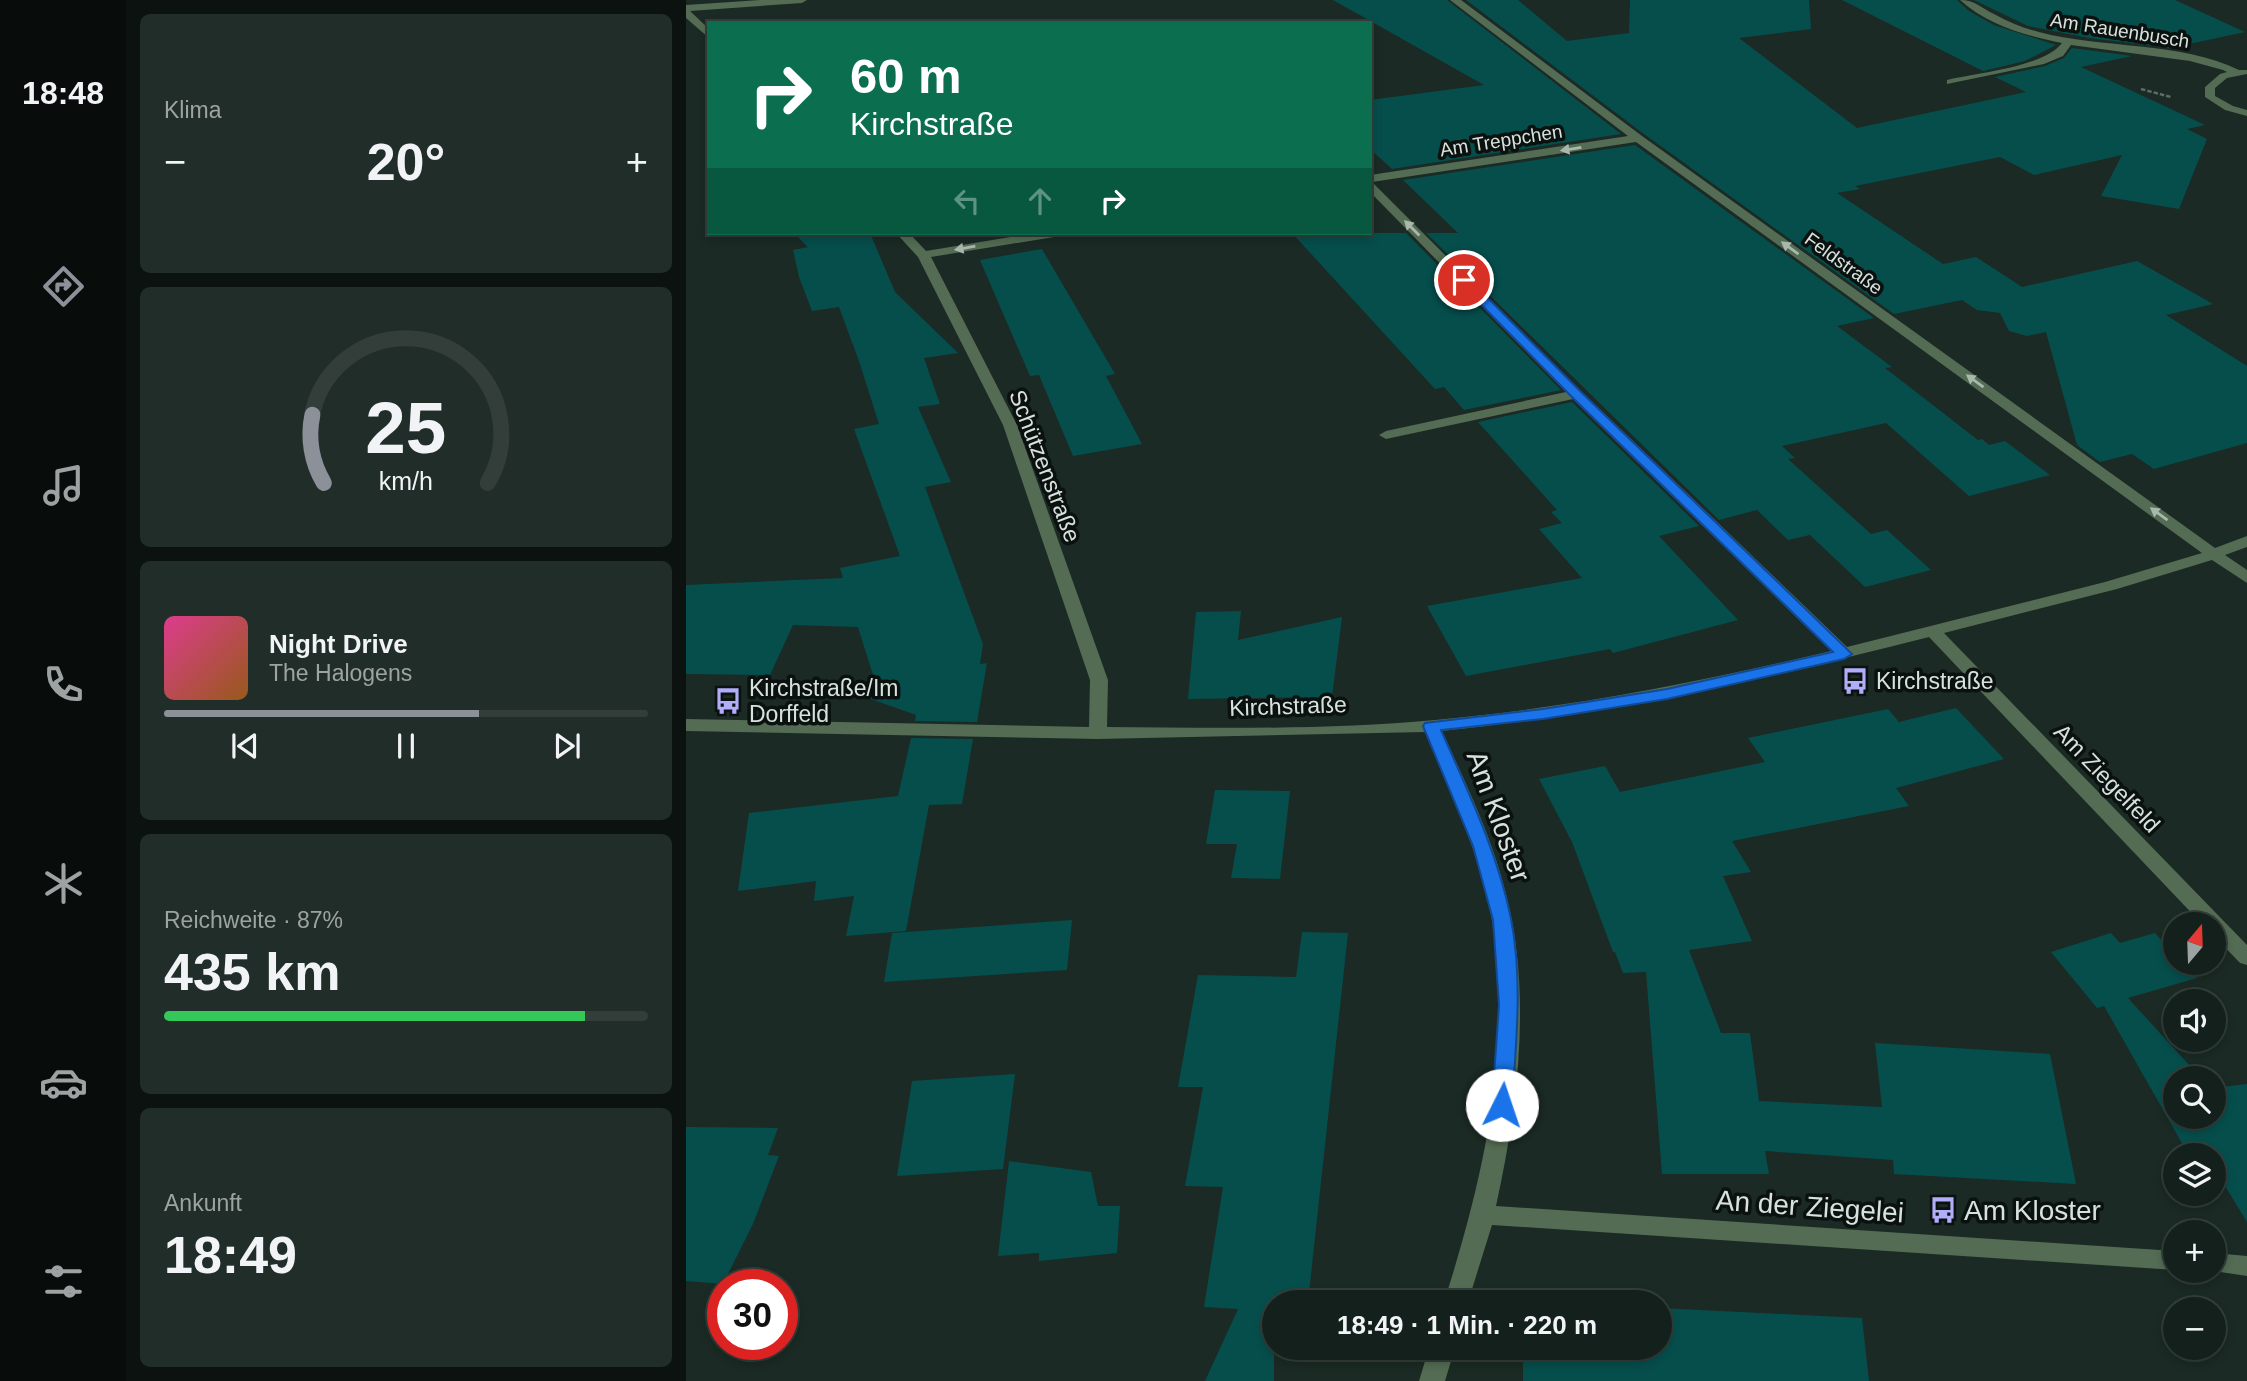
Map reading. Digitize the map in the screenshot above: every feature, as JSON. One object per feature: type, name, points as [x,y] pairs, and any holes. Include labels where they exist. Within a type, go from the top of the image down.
[{"type":"street","points":[[686,10],[802,0]]},
{"type":"street","name":"Feldstraße","points":[[1455,0],[1638,138],[2247,578]]},
{"type":"street","name":"Am Rauenbusch","points":[[1965,0],[1982,14],[2020,30],[2069,41],[2196,59],[2241,72]]},
{"type":"street","points":[[686,10],[707,33]]},
{"type":"street","points":[[1951,82],[2040,62],[2059,54],[2069,41]]},
{"type":"street","points":[[2241,72],[2224,76],[2210,87],[2210,97],[2229,108],[2247,113]]},
{"type":"street","name":"Am Treppchen","points":[[1372,179],[1638,138]]},
{"type":"street","points":[[1372,187],[1576,394],[1844,654]]},
{"type":"street","name":"Schützenstraße","points":[[904,235],[923,255],[1010,425],[1099,680],[1098,733]]},
{"type":"street","points":[[923,255],[1042,235]]},
{"type":"street","points":[[1386,435],[1576,394]]},
{"type":"street","name":"Kirchstraße","points":[[686,725],[1098,733],[1247,733],[1431,726],[1543,714],[1667,694],[1844,654],[2159,572],[2247,541]]},
{"type":"street","name":"Am Ziegelfeld","points":[[1932,631],[2247,958]]},
{"type":"street","name":"Am Kloster","points":[[1431,726],[1482,846],[1503,920],[1509,1005],[1502,1105],[1482,1215],[1460,1290]]},
{"type":"street","name":"An der Ziegelei","points":[[1482,1215],[2163,1260]]},
{"type":"street","points":[[2226,1264],[2247,1266]]},
{"type":"street","points":[[1432,1381],[1438,1360]]},
{"type":"building","points":[[1333,0],[1447,0],[1621,134],[1392,169],[1372,151],[1372,100],[1484,85]]},
{"type":"building","points":[[1466,0],[1518,0],[1567,41],[1629,33],[1630,0],[1809,0],[1811,29],[1739,38],[1857,128],[2026,92],[1995,77],[2045,66],[2064,58],[2072,48],[2132,56],[2081,67],[2205,125],[2187,129],[2207,139],[2179,209],[2101,196],[2122,155],[2034,175],[2000,157],[1855,186],[1860,189],[1837,193],[1943,264],[1976,257],[2022,287],[2137,261],[2213,304],[2166,315],[2247,366],[2247,443],[2154,469],[2132,454],[2100,462],[2077,445],[2046,332],[2027,336],[2009,331],[2000,313],[1977,310],[1962,300],[1894,314],[1644,134]]},
{"type":"building","points":[[1842,0],[1957,0],[1969,11],[1994,25],[2056,45],[2025,61],[1983,71]]},
{"type":"building","points":[[1974,0],[2175,0],[2245,32],[2170,48],[2089,38],[2028,26]]},
{"type":"building","points":[[1635,145],[1874,318],[1837,326],[1892,367],[1885,368],[1978,440],[1982,439],[1989,445],[2005,441],[2050,475],[1969,496],[1886,423],[1782,446],[1795,458],[1788,459],[1871,534],[1887,530],[1931,570],[1865,587],[1810,535],[1788,540],[1757,510],[1719,520],[1426,233],[1458,233],[1403,180]]},
{"type":"building","points":[[1406,233],[1561,390],[1464,410],[1444,387],[1435,389],[1294,235]]},
{"type":"building","points":[[796,235],[871,235],[895,292],[958,353],[924,358],[940,404],[918,407],[951,482],[925,487],[983,644],[980,664],[987,663],[977,722],[915,721],[916,715],[868,698],[873,675],[858,627],[793,625],[770,675],[686,674],[686,585],[843,578],[840,568],[900,556],[854,429],[879,424],[839,307],[812,311],[799,277],[793,250],[808,247]]},
{"type":"building","points":[[1042,249],[1115,374],[1106,376],[1142,444],[1073,456],[1039,375],[1030,376],[980,260]]},
{"type":"building","points":[[1572,402],[1699,526],[1659,536],[1738,620],[1613,653],[1610,649],[1466,676],[1427,606],[1582,578],[1539,529],[1562,523],[1551,512],[1557,510],[1478,422]]},
{"type":"building","points":[[1241,611],[1238,640],[1342,617],[1332,697],[1188,699],[1196,612]]},
{"type":"building","points":[[1956,708],[2004,759],[1896,788],[1909,806],[1732,841],[1751,872],[1723,876],[1752,941],[1689,950],[1721,1033],[1750,1033],[1759,1101],[1882,1107],[1875,1043],[2050,1054],[2076,1184],[1894,1174],[1893,1160],[1765,1151],[1769,1174],[1662,1174],[1646,972],[1623,973],[1572,842],[1539,779],[1605,766],[1620,792],[1765,762],[1748,738],[1888,709],[1899,722]]},
{"type":"building","points":[[911,738],[973,739],[962,804],[929,805],[906,931],[846,936],[854,896],[814,901],[816,881],[738,891],[749,813],[898,796]]},
{"type":"building","points":[[1215,790],[1290,791],[1280,879],[1231,878],[1237,844],[1206,844]]},
{"type":"building","points":[[1072,920],[1067,970],[884,982],[892,933]]},
{"type":"building","points":[[1302,932],[1348,933],[1309,1290],[1262,1290],[1262,1360],[1274,1360],[1274,1381],[1205,1381],[1238,1309],[1204,1307],[1223,1187],[1185,1186],[1203,1087],[1178,1087],[1198,975],[1296,977]]},
{"type":"building","points":[[2111,933],[2120,943],[2155,933],[2163,942],[2163,975],[2194,975],[2197,978],[2128,998],[2163,1036],[2163,1052],[2177,1052],[2190,1066],[2163,1066],[2163,1110],[2104,1006],[2097,1008],[2051,952]]},
{"type":"building","points":[[1015,1074],[1003,1169],[897,1176],[912,1081]]},
{"type":"building","points":[[2247,1084],[2247,1222],[2226,1188],[2226,1143],[2182,1143],[2174,1129],[2226,1129],[2226,1087]]},
{"type":"building","points":[[686,1127],[778,1128],[768,1155],[779,1156],[753,1224],[730,1269],[707,1269],[707,1283],[686,1281]]},
{"type":"building","points":[[1009,1161],[1091,1172],[1098,1206],[1120,1206],[1117,1253],[1039,1261],[1039,1253],[998,1256]]},
{"type":"building","points":[[1672,1309],[1862,1318],[1869,1381],[1523,1381],[1523,1360],[1672,1360]]},
{"type":"place","name":"Kirchstraße","points":[[1855,681]]},
{"type":"place","name":"Kirchstraße/Im Dorffeld","points":[[728,701]]},
{"type":"place","name":"Am Kloster","points":[[1943,1210]]},
{"type":"route","points":[[1464,280],[1576,394],[1844,654],[1667,694],[1543,714],[1431,726],[1482,846],[1503,920],[1509,1005],[1502,1105]]}]
